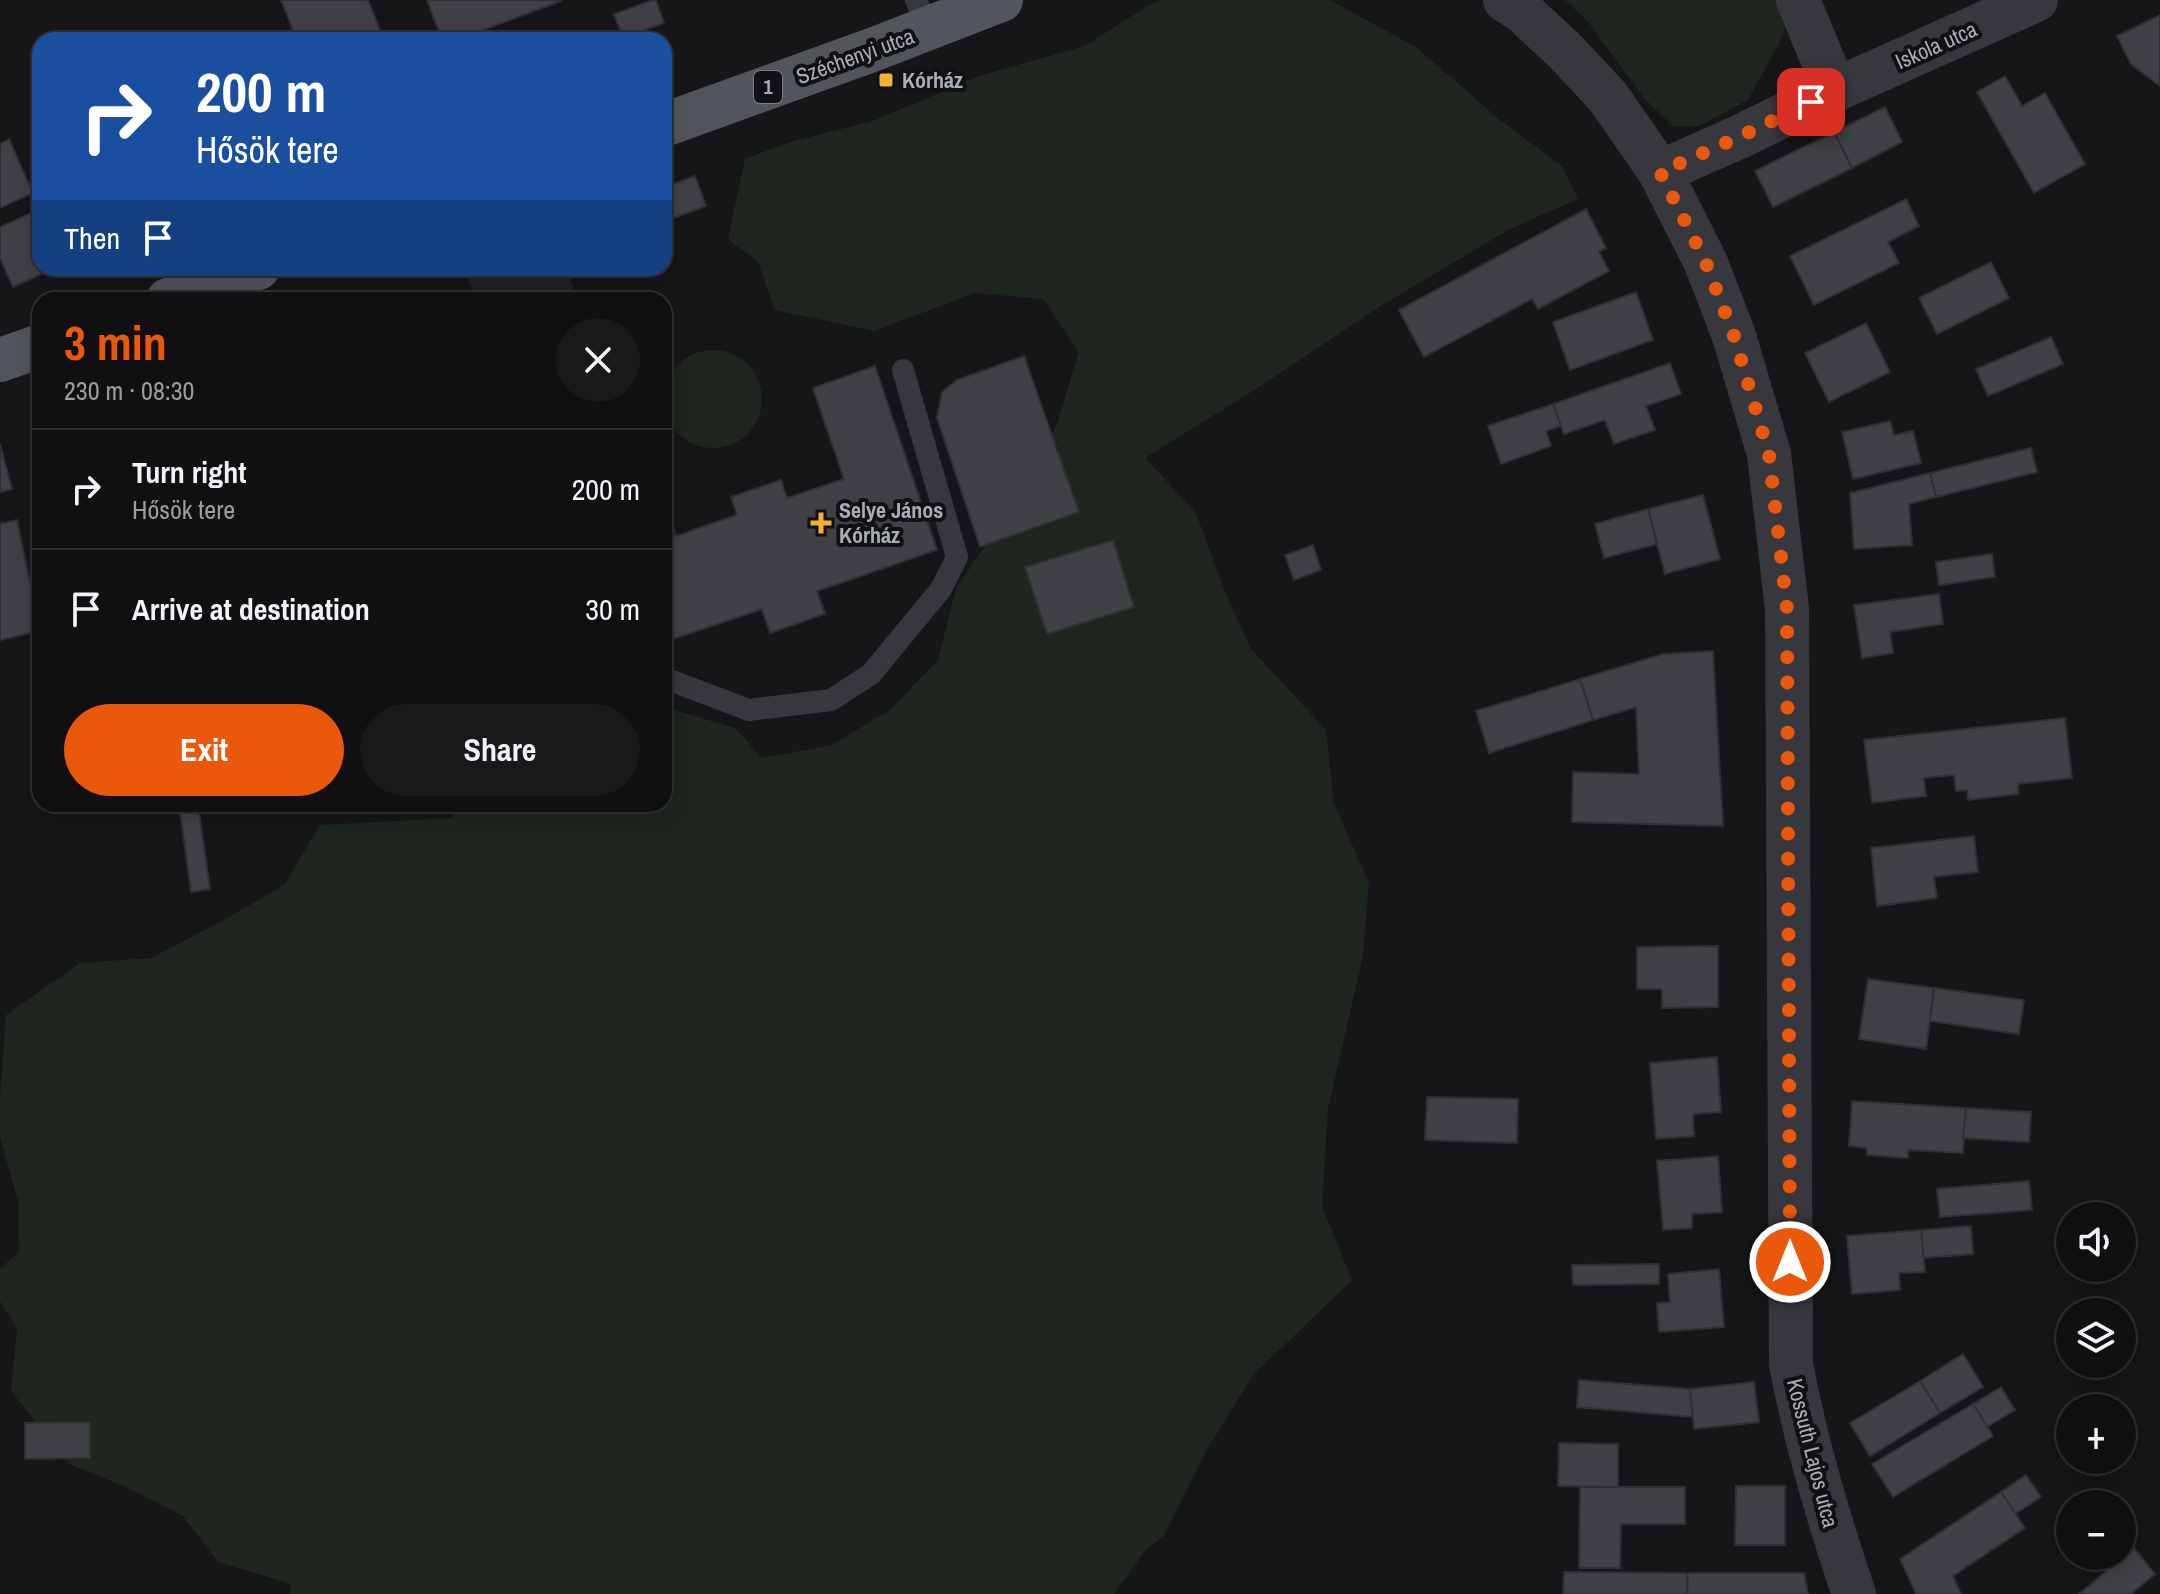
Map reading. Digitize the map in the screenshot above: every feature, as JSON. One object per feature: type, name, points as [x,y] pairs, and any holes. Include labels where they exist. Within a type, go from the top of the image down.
[{"type":"main road","name":"Széchenyi utca","points":[[672,122],[923,14],[1001,0]]},
{"type":"main road","points":[[202,292],[244,282]]},
{"type":"main road","points":[[0,360],[32,349]]},
{"type":"street","name":"Kossuth Lajos utca","points":[[1505,0],[1522,11],[1565,51],[1608,97],[1660,172],[1706,263],[1723,306],[1769,454],[1787,609],[1791,1364],[1827,1514],[1854,1594]]},
{"type":"street","points":[[1798,0],[1835,90]]},
{"type":"street","name":"Iskola utca","points":[[1660,172],[2036,0]]},
{"type":"lane","points":[[672,681],[749,710],[831,700],[871,674],[941,589],[957,557],[903,370]]},
{"type":"shaded area","points":[[1164,0],[1330,0],[1416,47],[1501,121],[1562,166],[1578,199],[1510,229],[1384,304],[1145,458],[1196,513],[1226,594],[1251,649],[1326,730],[1334,803],[1369,883],[1363,956],[1328,1109],[1322,1206],[1352,1280],[1253,1375],[1205,1453],[1163,1537],[1147,1548],[1114,1594],[289,1594],[291,1584],[218,1562],[183,1516],[128,1488],[69,1464],[11,1391],[17,1329],[0,1301],[0,1269],[19,1251],[18,1201],[0,1137],[6,1015],[80,963],[151,958],[284,885],[320,825],[452,818],[452,812],[672,812],[672,709],[735,728],[762,758],[832,745],[891,709],[938,660],[956,588],[1026,486],[1057,424],[1079,352],[1043,299],[975,293],[874,331],[775,310],[758,262],[728,239],[745,159],[790,142],[873,121],[979,76],[1085,46],[1152,3]]},
{"type":"shaded area","points":[[1565,0],[1786,0],[1784,34],[1748,100],[1699,126],[1674,127],[1644,98],[1589,23]]},
{"type":"shaded area","points":[[467,276],[570,276],[574,292],[473,292]]},
{"type":"shaded area","points":[[713,350],[740,358],[754,372],[761,389],[761,409],[754,426],[732,444],[703,447],[686,440],[672,426],[672,372],[694,354]]},
{"type":"building","points":[[281,0],[368,0],[381,32],[294,32]]},
{"type":"building","points":[[427,0],[561,1],[478,32],[439,32]]},
{"type":"building","points":[[656,0],[664,23],[639,32],[621,32],[614,14]]},
{"type":"building","points":[[2160,15],[2160,86],[2131,64],[2117,36]]},
{"type":"building","points":[[2005,76],[2022,106],[2045,93],[2085,164],[2034,193],[1977,92]]},
{"type":"building","points":[[1885,107],[1902,142],[1852,168],[1834,132]]},
{"type":"building","points":[[1834,132],[1852,168],[1773,207],[1755,171]]},
{"type":"building","points":[[9,139],[32,193],[0,208],[0,144]]},
{"type":"building","points":[[695,176],[706,206],[674,218],[672,184]]},
{"type":"building","points":[[1906,199],[1919,226],[1888,242],[1899,263],[1814,305],[1790,256]]},
{"type":"building","points":[[1586,209],[1606,248],[1599,252],[1609,271],[1538,309],[1532,299],[1424,357],[1399,310]]},
{"type":"building","points":[[32,213],[32,276],[37,276],[13,287],[0,258],[0,227]]},
{"type":"building","points":[[1991,262],[2009,298],[1937,334],[1919,298]]},
{"type":"building","points":[[1636,292],[1653,340],[1570,370],[1553,322]]},
{"type":"building","points":[[1866,323],[1890,372],[1829,402],[1805,353]]},
{"type":"building","points":[[2051,337],[2063,364],[1988,396],[1976,369]]},
{"type":"building","points":[[1024,356],[1079,512],[980,547],[937,418],[942,392],[957,380]]},
{"type":"building","points":[[1670,363],[1681,394],[1646,406],[1655,430],[1614,444],[1605,420],[1564,434],[1553,404]]},
{"type":"building","name":"Selye János Kórház","points":[[875,366],[937,550],[817,591],[825,614],[770,633],[762,609],[672,639],[672,524],[676,536],[737,515],[731,497],[781,480],[787,498],[844,479],[813,388]]},
{"type":"building","points":[[1553,404],[1561,426],[1546,431],[1551,446],[1501,464],[1488,426]]},
{"type":"building","points":[[1890,421],[1894,435],[1913,431],[1921,463],[1853,479],[1842,432]]},
{"type":"building","points":[[0,444],[12,489],[0,492]]},
{"type":"building","points":[[2031,448],[2037,472],[1936,497],[1930,473]]},
{"type":"building","points":[[1930,473],[1936,497],[1909,504],[1912,545],[1854,549],[1850,493]]},
{"type":"building","points":[[1703,495],[1720,559],[1665,574],[1648,509]]},
{"type":"building","points":[[1648,509],[1657,544],[1604,558],[1595,524]]},
{"type":"building","points":[[17,520],[32,592],[32,633],[0,640],[0,524]]},
{"type":"building","points":[[1113,540],[1134,607],[1047,634],[1025,567]]},
{"type":"building","points":[[1313,545],[1321,570],[1294,580],[1285,555]]},
{"type":"building","points":[[1992,554],[1995,577],[1939,585],[1936,562]]},
{"type":"building","points":[[1939,594],[1943,624],[1890,632],[1893,653],[1862,658],[1854,605]]},
{"type":"building","points":[[1713,651],[1723,826],[1572,822],[1573,772],[1639,774],[1636,707],[1593,720],[1580,679],[1663,654]]},
{"type":"building","points":[[1580,679],[1593,720],[1489,753],[1476,711]]},
{"type":"building","points":[[2065,718],[2072,778],[2018,784],[2018,794],[1968,800],[1967,790],[1956,791],[1954,775],[1924,778],[1926,796],[1872,803],[1864,740]]},
{"type":"building","points":[[180,812],[199,812],[210,889],[191,892]]},
{"type":"building","points":[[1974,836],[1978,872],[1934,877],[1937,898],[1877,906],[1871,848]]},
{"type":"building","points":[[1718,946],[1718,1007],[1662,1008],[1662,989],[1637,989],[1637,947]]},
{"type":"building","points":[[1868,979],[1934,988],[1926,1049],[1859,1039]]},
{"type":"building","points":[[1934,988],[2024,1000],[2019,1034],[1930,1021]]},
{"type":"building","points":[[1717,1057],[1721,1112],[1693,1114],[1694,1136],[1656,1139],[1650,1063]]},
{"type":"building","points":[[1427,1097],[1518,1099],[1517,1143],[1425,1140]]},
{"type":"building","points":[[1852,1101],[1966,1108],[1963,1153],[1908,1150],[1908,1158],[1867,1155],[1867,1148],[1849,1146]]},
{"type":"building","points":[[1966,1108],[2031,1112],[2029,1142],[1963,1138]]},
{"type":"building","points":[[1718,1156],[1722,1212],[1692,1214],[1692,1228],[1663,1230],[1657,1161]]},
{"type":"building","points":[[2029,1181],[2032,1210],[1940,1217],[1937,1189]]},
{"type":"building","points":[[1971,1226],[1973,1254],[1923,1258],[1921,1230]]},
{"type":"building","points":[[1921,1230],[1925,1272],[1899,1273],[1900,1290],[1852,1294],[1847,1236]]},
{"type":"building","points":[[1659,1264],[1659,1284],[1573,1285],[1572,1265]]},
{"type":"building","points":[[1719,1269],[1724,1327],[1659,1332],[1657,1303],[1670,1302],[1668,1274]]},
{"type":"building","points":[[1963,1354],[1983,1387],[1940,1413],[1920,1381]]},
{"type":"building","points":[[1579,1380],[1690,1389],[1693,1417],[1577,1407]]},
{"type":"building","points":[[1920,1381],[1940,1413],[1870,1456],[1850,1423]]},
{"type":"building","points":[[1754,1382],[1759,1422],[1694,1429],[1690,1389]]},
{"type":"building","points":[[2001,1387],[2015,1410],[1987,1427],[1973,1404]]},
{"type":"building","points":[[1973,1404],[1993,1436],[1893,1497],[1872,1464]]},
{"type":"building","points":[[90,1422],[90,1458],[25,1459],[25,1423]]},
{"type":"building","points":[[1559,1443],[1618,1444],[1618,1487],[1558,1486]]},
{"type":"building","points":[[2026,1475],[2041,1497],[2015,1514],[2001,1492]]},
{"type":"building","points":[[1736,1486],[1785,1486],[1785,1545],[1735,1545]]},
{"type":"building","points":[[1580,1487],[1685,1487],[1685,1524],[1621,1524],[1620,1568],[1579,1568]]},
{"type":"building","points":[[2001,1492],[2025,1528],[1953,1576],[1961,1594],[1916,1594],[1900,1559]]},
{"type":"building","points":[[2136,1550],[2155,1574],[2131,1594],[2079,1594],[2108,1570],[2136,1570]]},
{"type":"building","points":[[1564,1572],[1688,1573],[1687,1594],[1563,1594]]},
{"type":"building","points":[[1688,1573],[1804,1573],[1808,1594],[1687,1594]]},
{"type":"place","name":"Kórház","points":[[886,80]]},
{"type":"place","name":"Selye János Kórház","points":[[821,523]]},
{"type":"route","points":[[1790,1262],[1787,609],[1769,454],[1734,336],[1706,263],[1660,172],[1811,102]]}]
